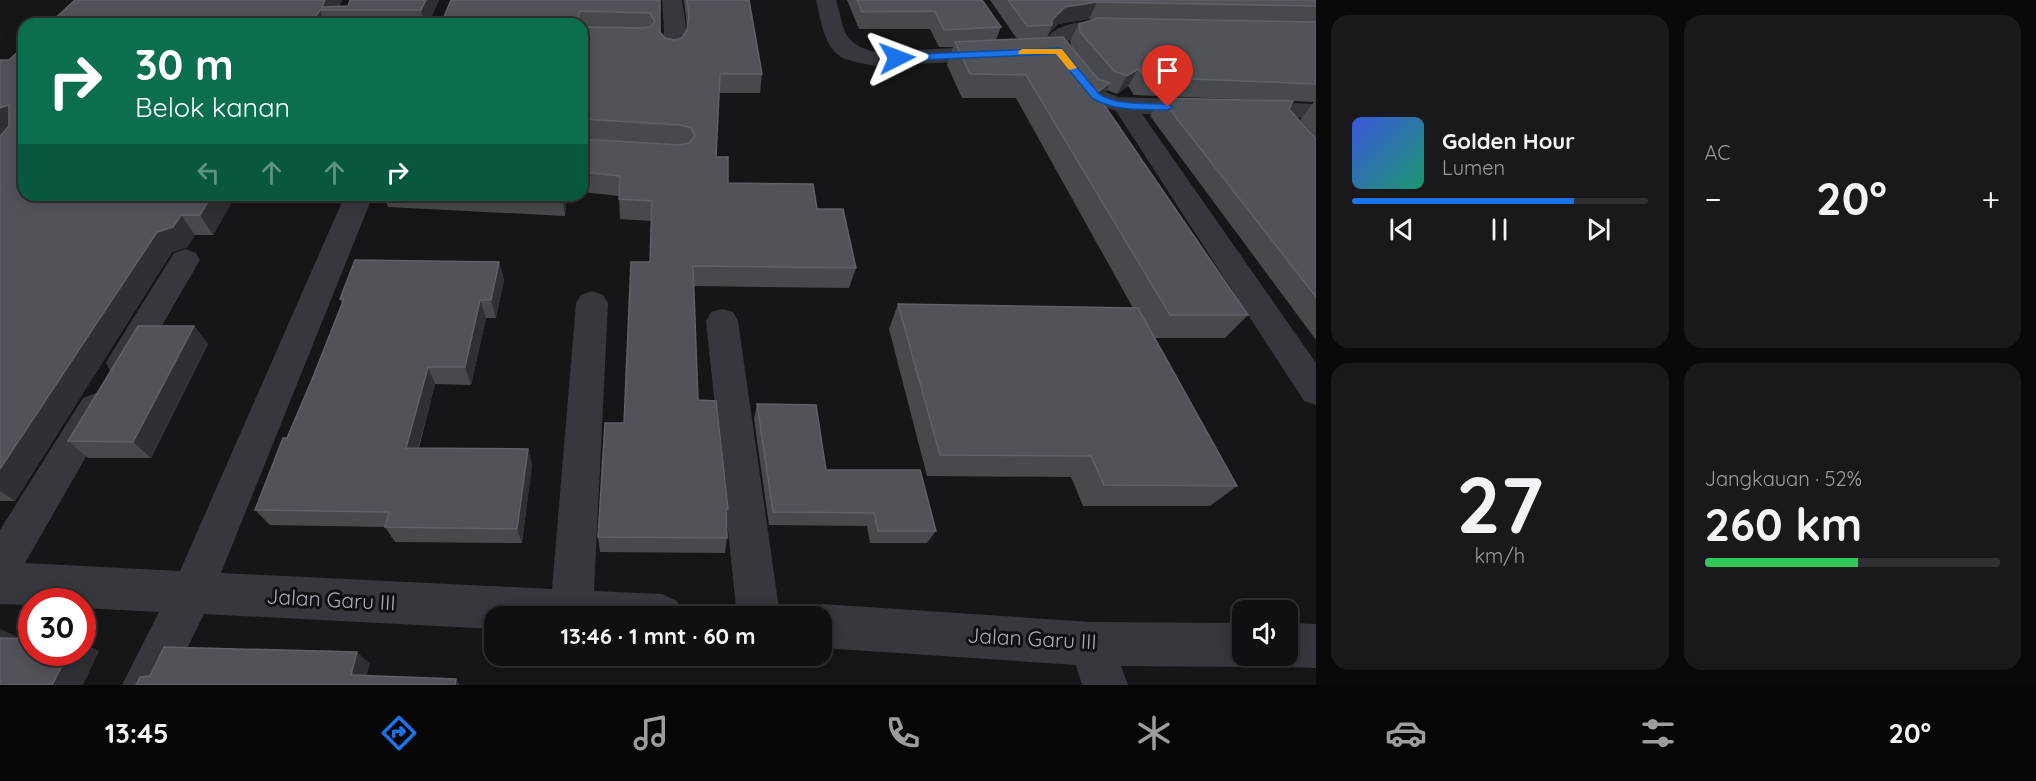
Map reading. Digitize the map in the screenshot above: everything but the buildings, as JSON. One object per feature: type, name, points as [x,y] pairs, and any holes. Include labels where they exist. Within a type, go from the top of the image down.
[{"type":"street","points":[[672,0],[675,30],[673,50]]},
{"type":"street","points":[[826,0],[837,40],[849,52],[874,59],[1012,52],[1001,35]]},
{"type":"street","points":[[1142,28],[1089,27],[1066,31],[1057,39],[1059,51],[1095,96],[1111,103],[1125,106],[1316,111]]},
{"type":"street","points":[[1036,52],[1059,51]]},
{"type":"street","points":[[1125,106],[1316,391]]},
{"type":"street","points":[[145,685],[192,593],[356,201]]},
{"type":"street","points":[[0,568],[186,260]]},
{"type":"street","points":[[572,606],[592,303]]},
{"type":"street","points":[[722,321],[758,606]]},
{"type":"street","name":"Jalan Garu III","points":[[0,583],[484,607]]},
{"type":"street","name":"Jalan Garu III","points":[[832,627],[1090,644],[1232,645]]},
{"type":"street","points":[[1090,644],[1105,685]]},
{"type":"street","points":[[1298,645],[1316,646]]},
{"type":"slow traffic","points":[[1022,52],[1059,51],[1073,68]]},
{"type":"route","points":[[897,58],[1059,51],[1095,96],[1102,100],[1125,106],[1168,107]]}]
